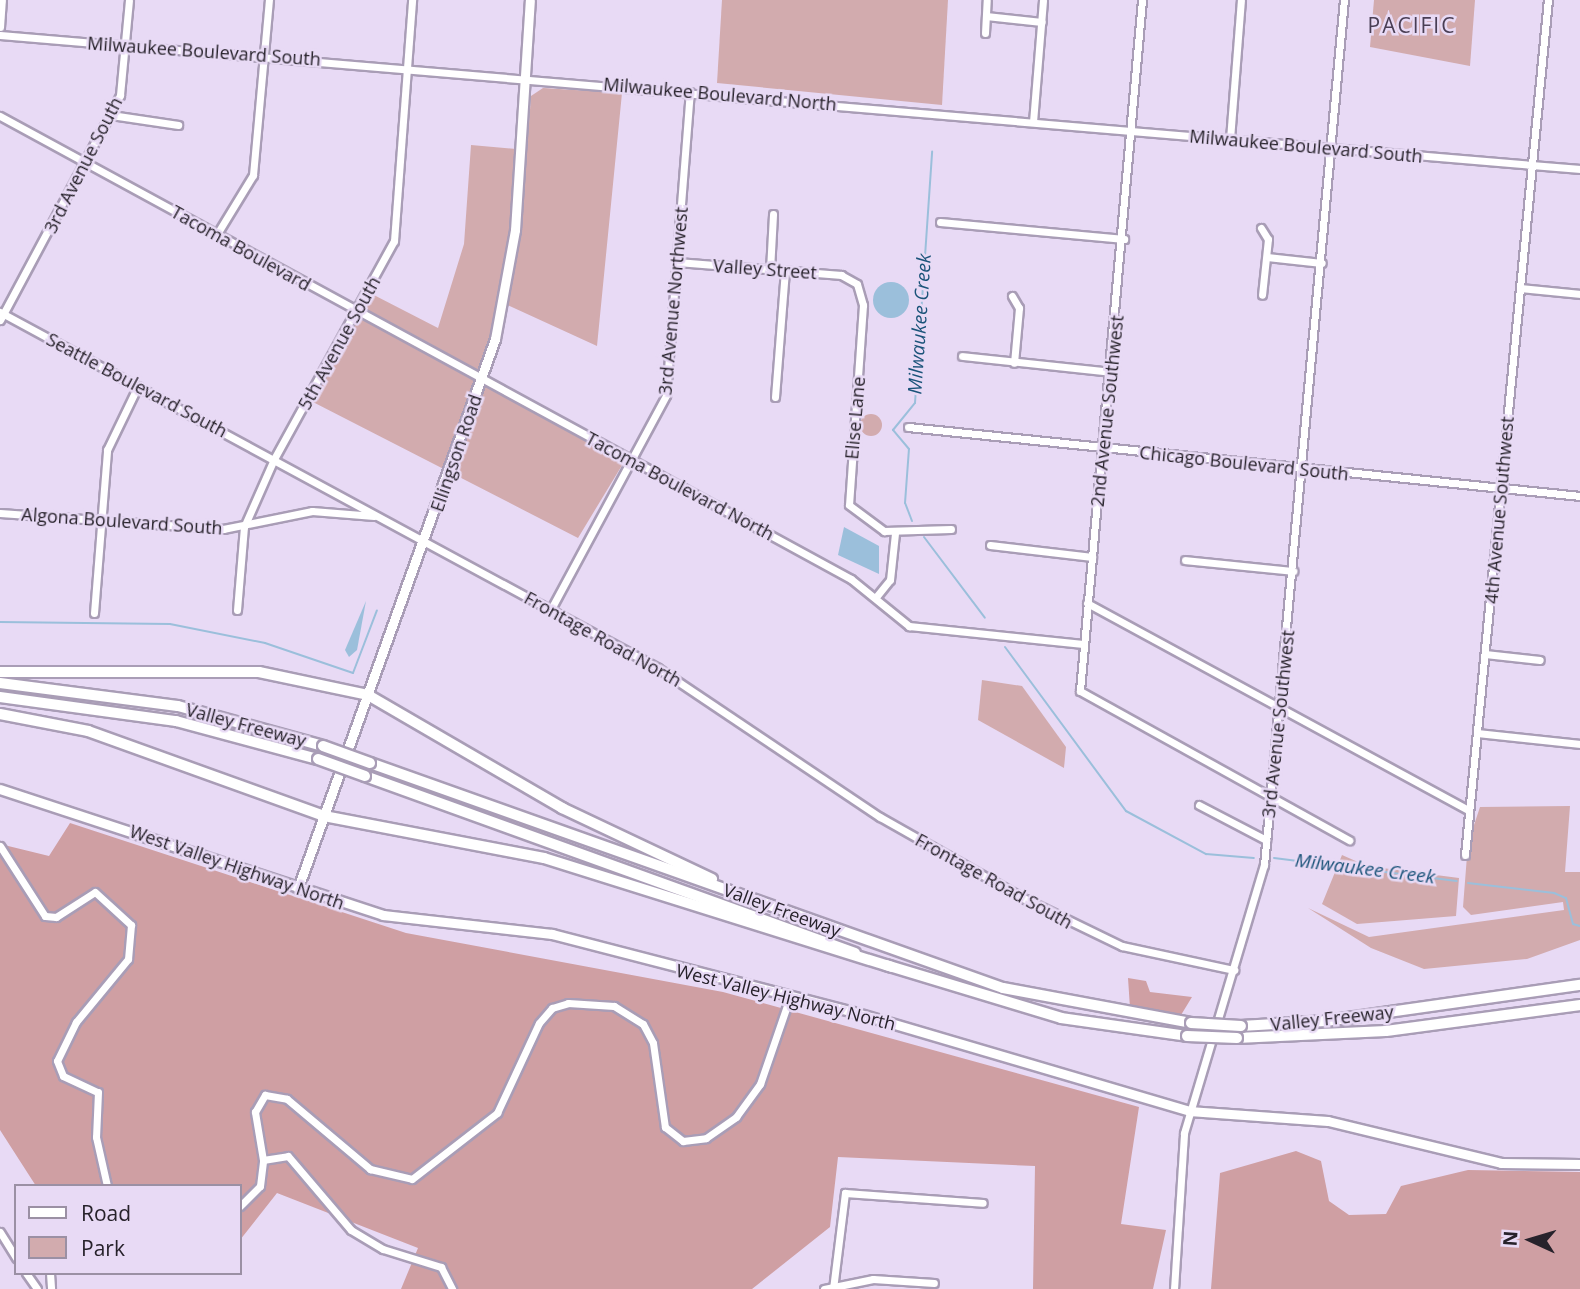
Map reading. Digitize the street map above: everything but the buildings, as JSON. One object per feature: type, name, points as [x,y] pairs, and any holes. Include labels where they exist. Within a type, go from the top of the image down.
[{"type":"highway","points":[[0,672],[259,672],[368,695],[631,844],[790,913]]},
{"type":"highway","name":"Valley Freeway","points":[[0,683],[167,704],[323,746],[1003,988],[1191,1023],[1241,1026],[1338,1020],[1580,985]]},
{"type":"highway","name":"Valley Freeway","points":[[0,697],[176,721],[318,759],[891,967],[1061,1018],[1187,1036],[1237,1038],[1374,1032],[1580,1005]]},
{"type":"highway","points":[[0,714],[88,731],[324,816],[544,858],[891,967]]},
{"type":"main road","name":"Ellingson Road","points":[[298,888],[482,380],[515,229],[530,0]]},
{"type":"main road","name":"West Valley Highway North","points":[[0,789],[298,888],[401,919],[552,934],[790,997],[1189,1111],[1328,1121],[1501,1163],[1580,1164]]},
{"type":"street","points":[[0,27],[2,0]]},
{"type":"street","name":"3rd Avenue South","points":[[1,315],[111,115],[126,45],[129,0]]},
{"type":"street","points":[[217,234],[253,175],[269,0]]},
{"type":"street","name":"5th Avenue South","points":[[237,610],[244,527],[274,459],[356,312],[396,230],[412,0]]},
{"type":"street","points":[[985,33],[987,0]]},
{"type":"street","points":[[1033,122],[1044,0]]},
{"type":"street","name":"2nd Avenue Southwest","points":[[1142,0],[1134,131],[1080,691],[1270,796]]},
{"type":"street","points":[[1230,139],[1241,0]]},
{"type":"street","name":"3rd Avenue Southwest","points":[[1174,1289],[1189,1111],[1258,895],[1266,839],[1334,149],[1344,0]]},
{"type":"street","name":"4th Avenue Southwest","points":[[1465,855],[1521,288],[1536,165],[1548,0]]},
{"type":"street","points":[[986,16],[1042,22]]},
{"type":"street","name":"Milwaukee Boulevard South","points":[[0,35],[407,67]]},
{"type":"street","name":"Milwaukee Boulevard North","points":[[407,67],[1033,122]]},
{"type":"street","name":"3rd Avenue Northwest","points":[[551,609],[666,395],[690,92]]},
{"type":"street","points":[[111,115],[178,125]]},
{"type":"street","name":"Tacoma Boulevard","points":[[0,116],[482,380]]},
{"type":"street","name":"Milwaukee Boulevard South","points":[[1033,122],[1580,169]]},
{"type":"street","points":[[770,270],[774,214]]},
{"type":"street","points":[[940,222],[1124,239]]},
{"type":"street","points":[[1261,228],[1268,239],[1262,295]]},
{"type":"street","points":[[1267,257],[1322,263]]},
{"type":"street","name":"Valley Street","points":[[677,262],[852,279]]},
{"type":"street","points":[[775,397],[785,271]]},
{"type":"street","name":"Elise Lane","points":[[852,279],[863,305],[848,498],[864,520],[895,533]]},
{"type":"street","points":[[1521,288],[1580,294]]},
{"type":"street","points":[[1012,296],[1019,308],[1014,363]]},
{"type":"street","name":"Seattle Boulevard South","points":[[1,315],[382,517]]},
{"type":"street","points":[[962,356],[1111,372]]},
{"type":"street","name":"Tacoma Boulevard North","points":[[482,380],[632,460],[876,597],[913,628],[1083,644]]},
{"type":"street","points":[[94,613],[109,440],[138,386]]},
{"type":"street","name":"Chicago Boulevard South","points":[[908,427],[1501,490],[1580,496]]},
{"type":"street","name":"Algona Boulevard South","points":[[0,513],[102,521],[244,527],[312,511],[382,517]]},
{"type":"street","name":"Frontage Road North","points":[[382,517],[551,609],[776,743]]},
{"type":"street","points":[[876,597],[890,580],[895,533],[951,529]]},
{"type":"street","points":[[990,545],[1092,557]]},
{"type":"street","points":[[1185,560],[1293,571]]},
{"type":"street","points":[[1087,603],[1469,810]]},
{"type":"street","points":[[1485,654],[1540,660]]},
{"type":"street","points":[[1477,733],[1580,744]]},
{"type":"street","name":"Frontage Road South","points":[[776,743],[912,837],[1078,927],[1122,946],[1234,970]]},
{"type":"street","points":[[1270,796],[1349,840]]},
{"type":"street","points":[[1199,806],[1266,839]]},
{"type":"street","points":[[0,846],[45,916],[61,914],[87,892],[111,900],[131,925],[132,952],[76,1022],[57,1061],[63,1076],[98,1093],[96,1137],[107,1184]]},
{"type":"street","points":[[242,1204],[260,1186],[263,1160],[255,1112],[271,1093],[287,1099],[370,1169],[412,1179],[497,1113],[523,1057],[556,1006],[592,1002],[623,1009],[651,1037],[664,1127],[678,1140],[697,1141],[726,1126],[752,1098],[790,997]]},
{"type":"street","points":[[263,1160],[288,1156],[351,1230],[383,1249],[446,1270],[452,1289]]},
{"type":"street","points":[[833,1288],[841,1198],[858,1192],[983,1203]]},
{"type":"street","points":[[242,1196],[250,1198]]},
{"type":"street","points":[[0,1232],[14,1255]]},
{"type":"street","points":[[824,1289],[873,1279],[934,1283]]},
{"type":"green space","points":[[722,0],[948,0],[942,105],[717,83]]},
{"type":"green space","points":[[1374,0],[1475,0],[1470,66],[1370,47]]},
{"type":"green space","points":[[543,88],[622,93],[597,346],[503,303],[483,379],[624,462],[578,538],[309,400],[368,292],[438,328],[464,244],[471,145],[527,150],[531,96]]},
{"type":"green space","points":[[871,414],[879,417],[882,425],[879,433],[871,436],[863,433],[860,425],[863,417]]},
{"type":"green space","points":[[982,680],[1022,686],[1066,747],[1064,768],[978,720]]},
{"type":"green space","points":[[1570,806],[1565,872],[1580,872],[1580,940],[1527,959],[1424,969],[1371,948],[1308,908],[1369,937],[1564,910],[1563,902],[1471,915],[1463,907],[1468,843],[1480,807]]},
{"type":"green space","points":[[1342,855],[1367,866],[1459,878],[1456,916],[1357,924],[1322,904]]},
{"type":"shaded area","points":[[70,823],[406,933],[723,992],[1139,1107],[1121,1224],[1166,1230],[1153,1289],[1033,1289],[1035,1166],[838,1157],[830,1227],[752,1289],[401,1289],[418,1248],[277,1193],[242,1237],[242,1184],[35,1184],[0,1130],[0,844],[49,856]]},
{"type":"shaded area","points":[[1128,978],[1146,981],[1150,992],[1192,997],[1181,1015],[1130,1008]]},
{"type":"shaded area","points":[[1296,1151],[1321,1161],[1329,1201],[1349,1215],[1386,1214],[1401,1186],[1468,1170],[1580,1172],[1580,1289],[1211,1289],[1220,1173]]},
{"type":"water","points":[[891,282],[904,287],[909,300],[904,313],[891,318],[878,313],[873,300],[878,287]]},
{"type":"water","points":[[844,527],[879,546],[879,574],[838,555]]},
{"type":"water","points":[[366,601],[357,650],[349,657],[345,650]]},
{"type":"waterway","name":"Milwaukee Creek","points":[[912,521],[905,503],[909,449],[893,430],[915,403],[932,152]]},
{"type":"waterway","name":"Milwaukee Creek","points":[[924,537],[985,618]]},
{"type":"waterway","points":[[0,622],[170,624],[265,643],[353,673],[377,610]]},
{"type":"waterway","name":"Milwaukee Creek","points":[[1005,647],[1126,811],[1206,854],[1254,858]]},
{"type":"waterway","name":"Milwaukee Creek","points":[[1274,858],[1457,881]]},
{"type":"waterway","name":"Milwaukee Creek","points":[[1468,883],[1554,893],[1566,898],[1573,924],[1580,926]]},
{"type":"district","name":"PACIFIC","points":[[1412,25]]}]
